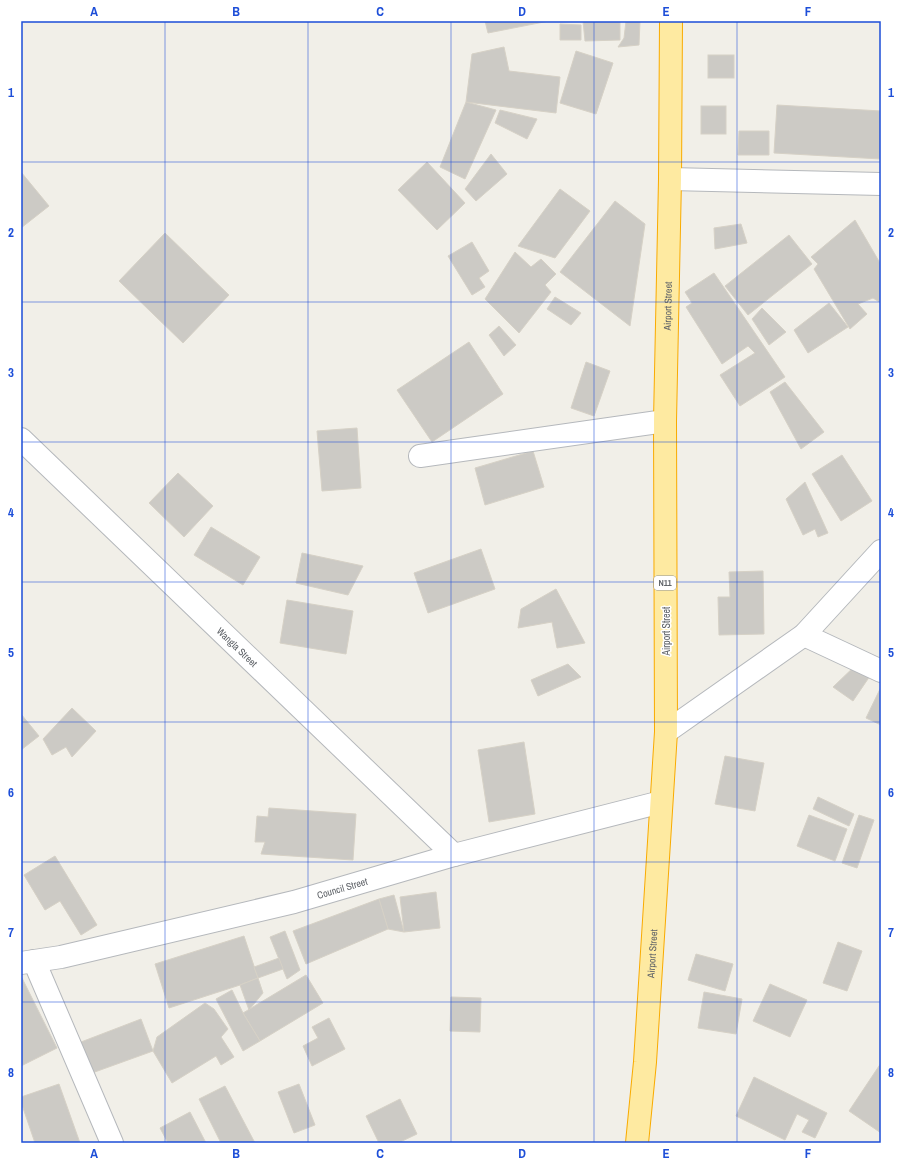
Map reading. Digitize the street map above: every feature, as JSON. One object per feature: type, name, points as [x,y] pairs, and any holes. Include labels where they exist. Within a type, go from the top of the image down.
[{"type":"highway","name":"Airport Street","points":[[637,1143],[645,1062],[666,732],[664,421],[670,179],[670,21]]},
{"type":"street","points":[[670,179],[881,184]]},
{"type":"street","points":[[420,456],[664,421]]},
{"type":"street","name":"Wangla Street","points":[[21,439],[454,856]]},
{"type":"street","points":[[666,732],[804,635],[881,551]]},
{"type":"street","points":[[804,635],[881,670]]},
{"type":"street","name":"Council Street","points":[[28,962],[61,956],[294,902],[454,856],[661,802]]},
{"type":"street","points":[[28,962],[112,1143]]},
{"type":"building","points":[[485,21],[549,21],[488,33]]},
{"type":"building","points":[[583,21],[620,21],[620,40],[585,41]]},
{"type":"building","points":[[626,21],[640,21],[639,45],[618,47],[624,38]]},
{"type":"building","points":[[560,24],[581,25],[581,40],[560,40]]},
{"type":"building","points":[[504,47],[509,71],[560,77],[556,113],[466,102],[472,54]]},
{"type":"building","points":[[576,51],[613,63],[596,114],[560,103]]},
{"type":"building","points":[[708,55],[734,55],[734,78],[708,78]]},
{"type":"building","points":[[466,102],[496,110],[465,179],[440,167]]},
{"type":"building","points":[[777,105],[881,111],[881,159],[774,153]]},
{"type":"building","points":[[701,106],[726,106],[726,134],[701,134]]},
{"type":"building","points":[[500,110],[537,119],[527,139],[495,123]]},
{"type":"building","points":[[739,131],[769,131],[769,155],[738,155]]},
{"type":"building","points":[[491,154],[507,174],[476,201],[465,189]]},
{"type":"building","points":[[427,162],[465,203],[437,230],[398,190]]},
{"type":"building","points":[[21,172],[49,206],[21,228]]},
{"type":"building","points":[[560,189],[590,211],[555,258],[518,246]]},
{"type":"building","points":[[615,201],[645,224],[630,326],[560,272]]},
{"type":"building","points":[[855,220],[880,263],[881,303],[873,298],[858,304],[867,314],[850,329],[814,269],[818,264],[811,257]]},
{"type":"building","points":[[741,224],[747,243],[715,249],[714,228]]},
{"type":"building","points":[[165,233],[229,295],[183,343],[119,281]]},
{"type":"building","points":[[789,235],[812,264],[748,315],[725,286]]},
{"type":"building","points":[[472,242],[489,271],[479,278],[485,287],[472,295],[448,256]]},
{"type":"building","points":[[515,252],[531,267],[541,259],[556,274],[545,285],[551,292],[519,333],[485,299]]},
{"type":"building","points":[[714,273],[785,377],[740,406],[720,375],[755,353],[748,346],[722,364],[686,307],[692,303],[685,292]]},
{"type":"building","points":[[555,297],[581,313],[571,325],[547,309]]},
{"type":"building","points":[[829,303],[848,327],[808,353],[794,330]]},
{"type":"building","points":[[762,308],[786,332],[769,345],[752,319]]},
{"type":"building","points":[[499,326],[516,345],[504,356],[489,335]]},
{"type":"building","points":[[469,342],[503,394],[432,442],[397,390]]},
{"type":"building","points":[[586,362],[610,371],[594,416],[571,408]]},
{"type":"building","points":[[785,382],[824,432],[801,449],[770,392]]},
{"type":"building","points":[[357,428],[361,488],[322,491],[317,431]]},
{"type":"building","points":[[533,451],[544,487],[485,505],[475,468]]},
{"type":"building","points":[[842,455],[872,501],[841,521],[812,474]]},
{"type":"building","points":[[178,473],[213,506],[184,537],[149,503]]},
{"type":"building","points":[[805,482],[828,533],[818,537],[815,529],[803,535],[786,499]]},
{"type":"building","points":[[211,527],[260,557],[243,585],[194,555]]},
{"type":"building","points":[[481,549],[495,589],[428,613],[414,573]]},
{"type":"building","points":[[302,553],[363,566],[348,595],[296,583]]},
{"type":"building","points":[[763,571],[764,634],[719,635],[718,597],[730,597],[729,572]]},
{"type":"building","points":[[556,589],[585,643],[557,648],[552,622],[518,628],[521,609]]},
{"type":"building","points":[[287,600],[353,611],[346,654],[280,643]]},
{"type":"building","points":[[568,664],[581,677],[538,696],[531,680]]},
{"type":"building","points":[[857,664],[872,673],[853,701],[833,687]]},
{"type":"building","points":[[881,687],[881,725],[866,718]]},
{"type":"building","points":[[72,708],[96,731],[72,757],[66,747],[52,755],[43,739]]},
{"type":"building","points":[[21,714],[39,736],[21,750]]},
{"type":"building","points":[[524,742],[535,814],[489,822],[478,750]]},
{"type":"building","points":[[725,756],[764,763],[755,811],[715,804]]},
{"type":"building","points":[[818,797],[854,814],[849,826],[813,809]]},
{"type":"building","points":[[269,808],[356,814],[353,860],[261,854],[265,842],[255,842],[257,816],[268,817]]},
{"type":"building","points":[[809,815],[847,829],[835,861],[797,846]]},
{"type":"building","points":[[859,815],[874,820],[857,868],[842,863]]},
{"type":"building","points":[[55,856],[97,925],[81,935],[60,901],[45,910],[24,875]]},
{"type":"building","points":[[436,892],[440,928],[404,932],[400,897]]},
{"type":"building","points":[[394,895],[404,932],[388,929],[379,899]]},
{"type":"building","points":[[379,899],[388,929],[306,964],[293,931]]},
{"type":"building","points":[[285,931],[300,970],[287,979],[270,937]]},
{"type":"building","points":[[244,936],[258,978],[169,1008],[155,964]]},
{"type":"building","points":[[838,942],[862,951],[847,991],[823,983]]},
{"type":"building","points":[[696,954],[733,964],[725,991],[688,980]]},
{"type":"building","points":[[279,958],[283,969],[258,978],[254,967]]},
{"type":"building","points":[[306,975],[323,1003],[260,1041],[243,1013]]},
{"type":"building","points":[[21,978],[57,1048],[21,1066]]},
{"type":"building","points":[[258,978],[263,993],[249,1010],[240,985]]},
{"type":"building","points":[[770,984],[807,1000],[790,1037],[753,1021]]},
{"type":"building","points":[[232,990],[243,1013],[260,1041],[243,1051],[216,999]]},
{"type":"building","points":[[704,992],[742,999],[736,1034],[698,1028]]},
{"type":"building","points":[[451,997],[481,998],[480,1032],[450,1031]]},
{"type":"building","points":[[205,1003],[214,1009],[228,1029],[221,1037],[234,1057],[221,1065],[216,1056],[172,1083],[153,1051],[157,1037]]},
{"type":"building","points":[[329,1018],[345,1049],[312,1066],[303,1046],[318,1038],[312,1027]]},
{"type":"building","points":[[141,1019],[153,1051],[92,1073],[81,1042]]},
{"type":"building","points":[[881,1063],[881,1133],[849,1111]]},
{"type":"building","points":[[754,1077],[827,1113],[815,1138],[802,1132],[809,1120],[797,1114],[785,1140],[736,1116]]},
{"type":"building","points":[[59,1084],[80,1143],[35,1143],[21,1102],[21,1097]]},
{"type":"building","points":[[299,1084],[315,1125],[294,1133],[278,1092]]},
{"type":"building","points":[[225,1086],[255,1143],[221,1143],[199,1099]]},
{"type":"building","points":[[400,1099],[417,1134],[398,1143],[379,1143],[366,1116]]},
{"type":"building","points":[[190,1112],[206,1143],[168,1143],[160,1128]]}]
